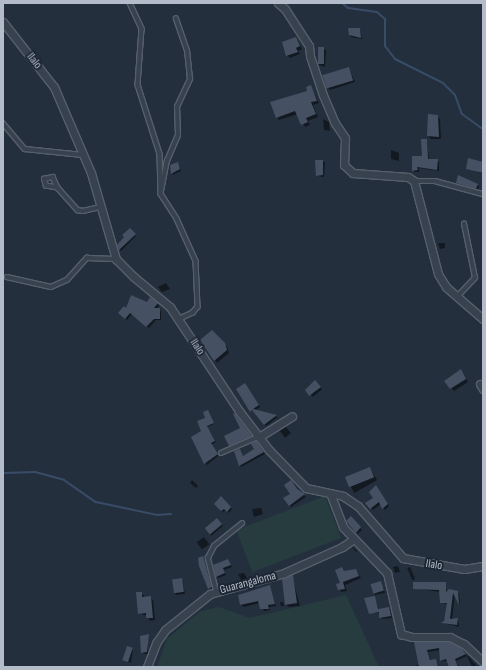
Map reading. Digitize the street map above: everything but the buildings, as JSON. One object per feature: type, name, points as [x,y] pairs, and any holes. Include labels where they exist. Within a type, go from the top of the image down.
[{"type":"street","points":[[278,3],[285,9],[310,46],[310,56],[323,94],[345,138],[344,165],[347,170],[358,174],[408,177],[414,181],[438,274],[457,297],[483,319]]},
{"type":"street","name":"Ilalo","points":[[3,22],[54,87],[84,155],[116,259],[134,277],[170,307],[259,437],[303,486],[309,490],[343,496],[358,506],[406,560],[464,569],[483,566]]},
{"type":"street","points":[[259,437],[292,416]]},
{"type":"street","points":[[330,493],[343,527],[387,573],[401,634],[412,637],[450,637],[464,644],[483,662]]},
{"type":"street","name":"Guarangaloma","points":[[147,667],[156,643],[165,630],[216,591],[284,573],[342,547],[354,539]]},
{"type":"lane","points":[[130,3],[142,29],[138,85],[160,154],[161,194],[177,219],[196,261],[198,307],[193,313],[178,320]]},
{"type":"lane","points":[[161,194],[167,161],[178,136],[177,107],[190,79],[187,51],[176,19]]},
{"type":"lane","points":[[3,123],[25,149],[84,155]]},
{"type":"lane","points":[[414,181],[435,181],[483,194]]},
{"type":"lane","points":[[58,188],[78,210],[83,212],[101,207]]},
{"type":"lane","points":[[457,297],[475,278],[464,224]]},
{"type":"lane","points":[[7,277],[51,287],[67,280],[87,258],[116,259]]},
{"type":"lane","points":[[221,453],[259,437]]},
{"type":"lane","points":[[216,591],[208,558],[214,546],[242,523]]},
{"type":"green space","points":[[325,496],[341,538],[252,572],[236,530]]},
{"type":"green space","points":[[346,595],[379,667],[157,667],[167,639],[201,611],[219,607],[250,618]]},
{"type":"waterway","points":[[342,3],[348,8],[377,12],[385,19],[385,46],[395,59],[443,83],[455,95],[462,114],[483,129]]},
{"type":"waterway","points":[[3,473],[35,472],[64,480],[96,502],[157,515],[171,514]]}]
